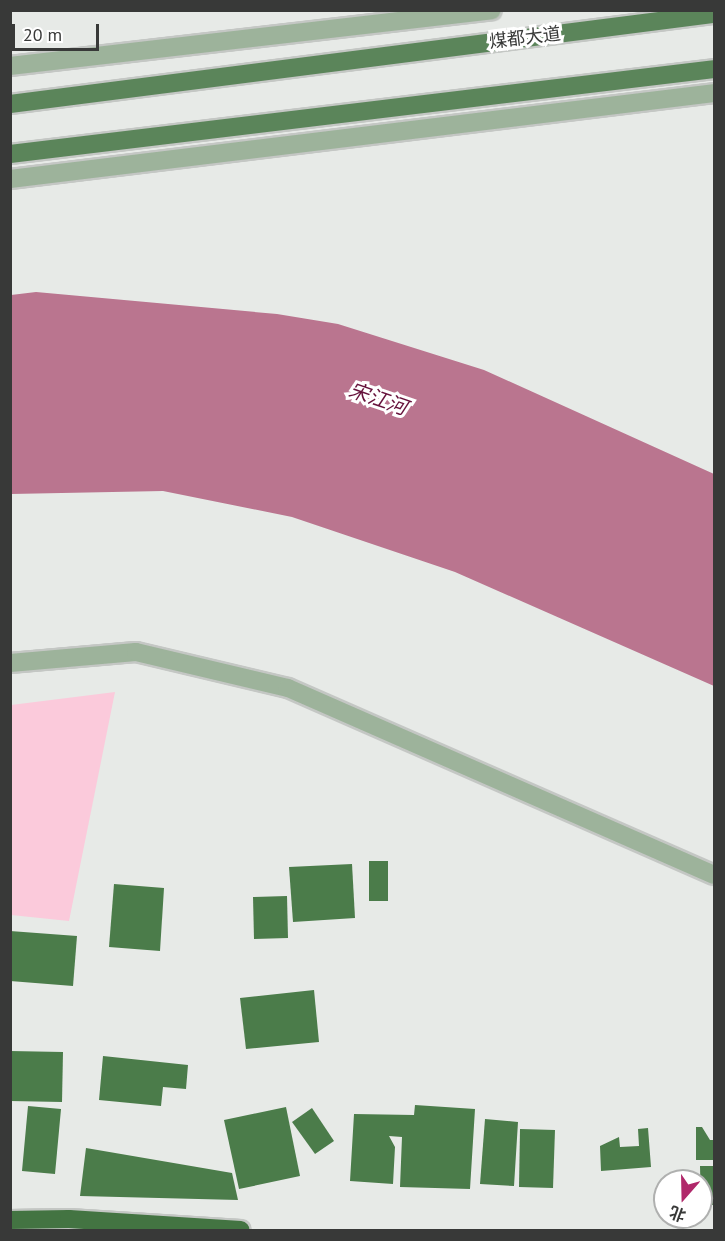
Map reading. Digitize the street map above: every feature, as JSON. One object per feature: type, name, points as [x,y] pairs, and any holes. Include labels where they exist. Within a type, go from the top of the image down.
[{"type":"highway","points":[[10,1220],[69,1219],[241,1230]]},
{"type":"main road","name":"煤都大道","points":[[10,104],[714,14]]},
{"type":"main road","points":[[10,154],[342,112],[714,69]]},
{"type":"street","points":[[10,66],[492,10]]},
{"type":"street","points":[[10,179],[714,93]]},
{"type":"street","points":[[10,663],[136,652],[288,688],[714,875]]},
{"type":"shaded area","points":[[115,692],[69,921],[11,915],[11,705]]},
{"type":"water","name":"宋江河","points":[[36,292],[277,314],[338,324],[484,370],[714,474],[714,686],[455,572],[292,517],[163,491],[11,494],[11,295]]},
{"type":"building","points":[[369,861],[388,861],[388,901],[369,901]]},
{"type":"building","points":[[352,864],[355,918],[293,922],[289,867]]},
{"type":"building","points":[[114,884],[164,888],[160,951],[109,947]]},
{"type":"building","points":[[287,896],[288,938],[254,939],[253,897]]},
{"type":"building","points":[[10,931],[77,936],[73,986],[10,981]]},
{"type":"building","points":[[314,990],[319,1042],[246,1049],[240,998]]},
{"type":"building","points":[[10,1051],[63,1052],[62,1102],[10,1101]]},
{"type":"building","points":[[103,1056],[188,1065],[186,1089],[163,1087],[161,1106],[99,1100]]},
{"type":"building","points":[[415,1105],[475,1109],[470,1189],[400,1187],[402,1137],[389,1136],[395,1147],[393,1184],[350,1181],[354,1114],[414,1115]]},
{"type":"building","points":[[28,1106],[61,1109],[55,1174],[22,1171]]},
{"type":"building","points":[[286,1107],[300,1176],[239,1189],[224,1120]]},
{"type":"building","points":[[312,1108],[334,1141],[315,1154],[292,1122]]},
{"type":"building","points":[[485,1119],[518,1122],[514,1186],[480,1184]]},
{"type":"building","points":[[696,1127],[702,1127],[710,1140],[714,1140],[714,1160],[696,1160]]},
{"type":"building","points":[[648,1128],[651,1167],[601,1171],[600,1146],[619,1137],[620,1147],[639,1146],[638,1129]]},
{"type":"building","points":[[520,1129],[555,1130],[553,1188],[519,1187]]},
{"type":"building","points":[[86,1148],[232,1173],[238,1200],[80,1196]]},
{"type":"building","points":[[700,1166],[714,1166],[714,1205],[713,1169],[700,1169]]}]
